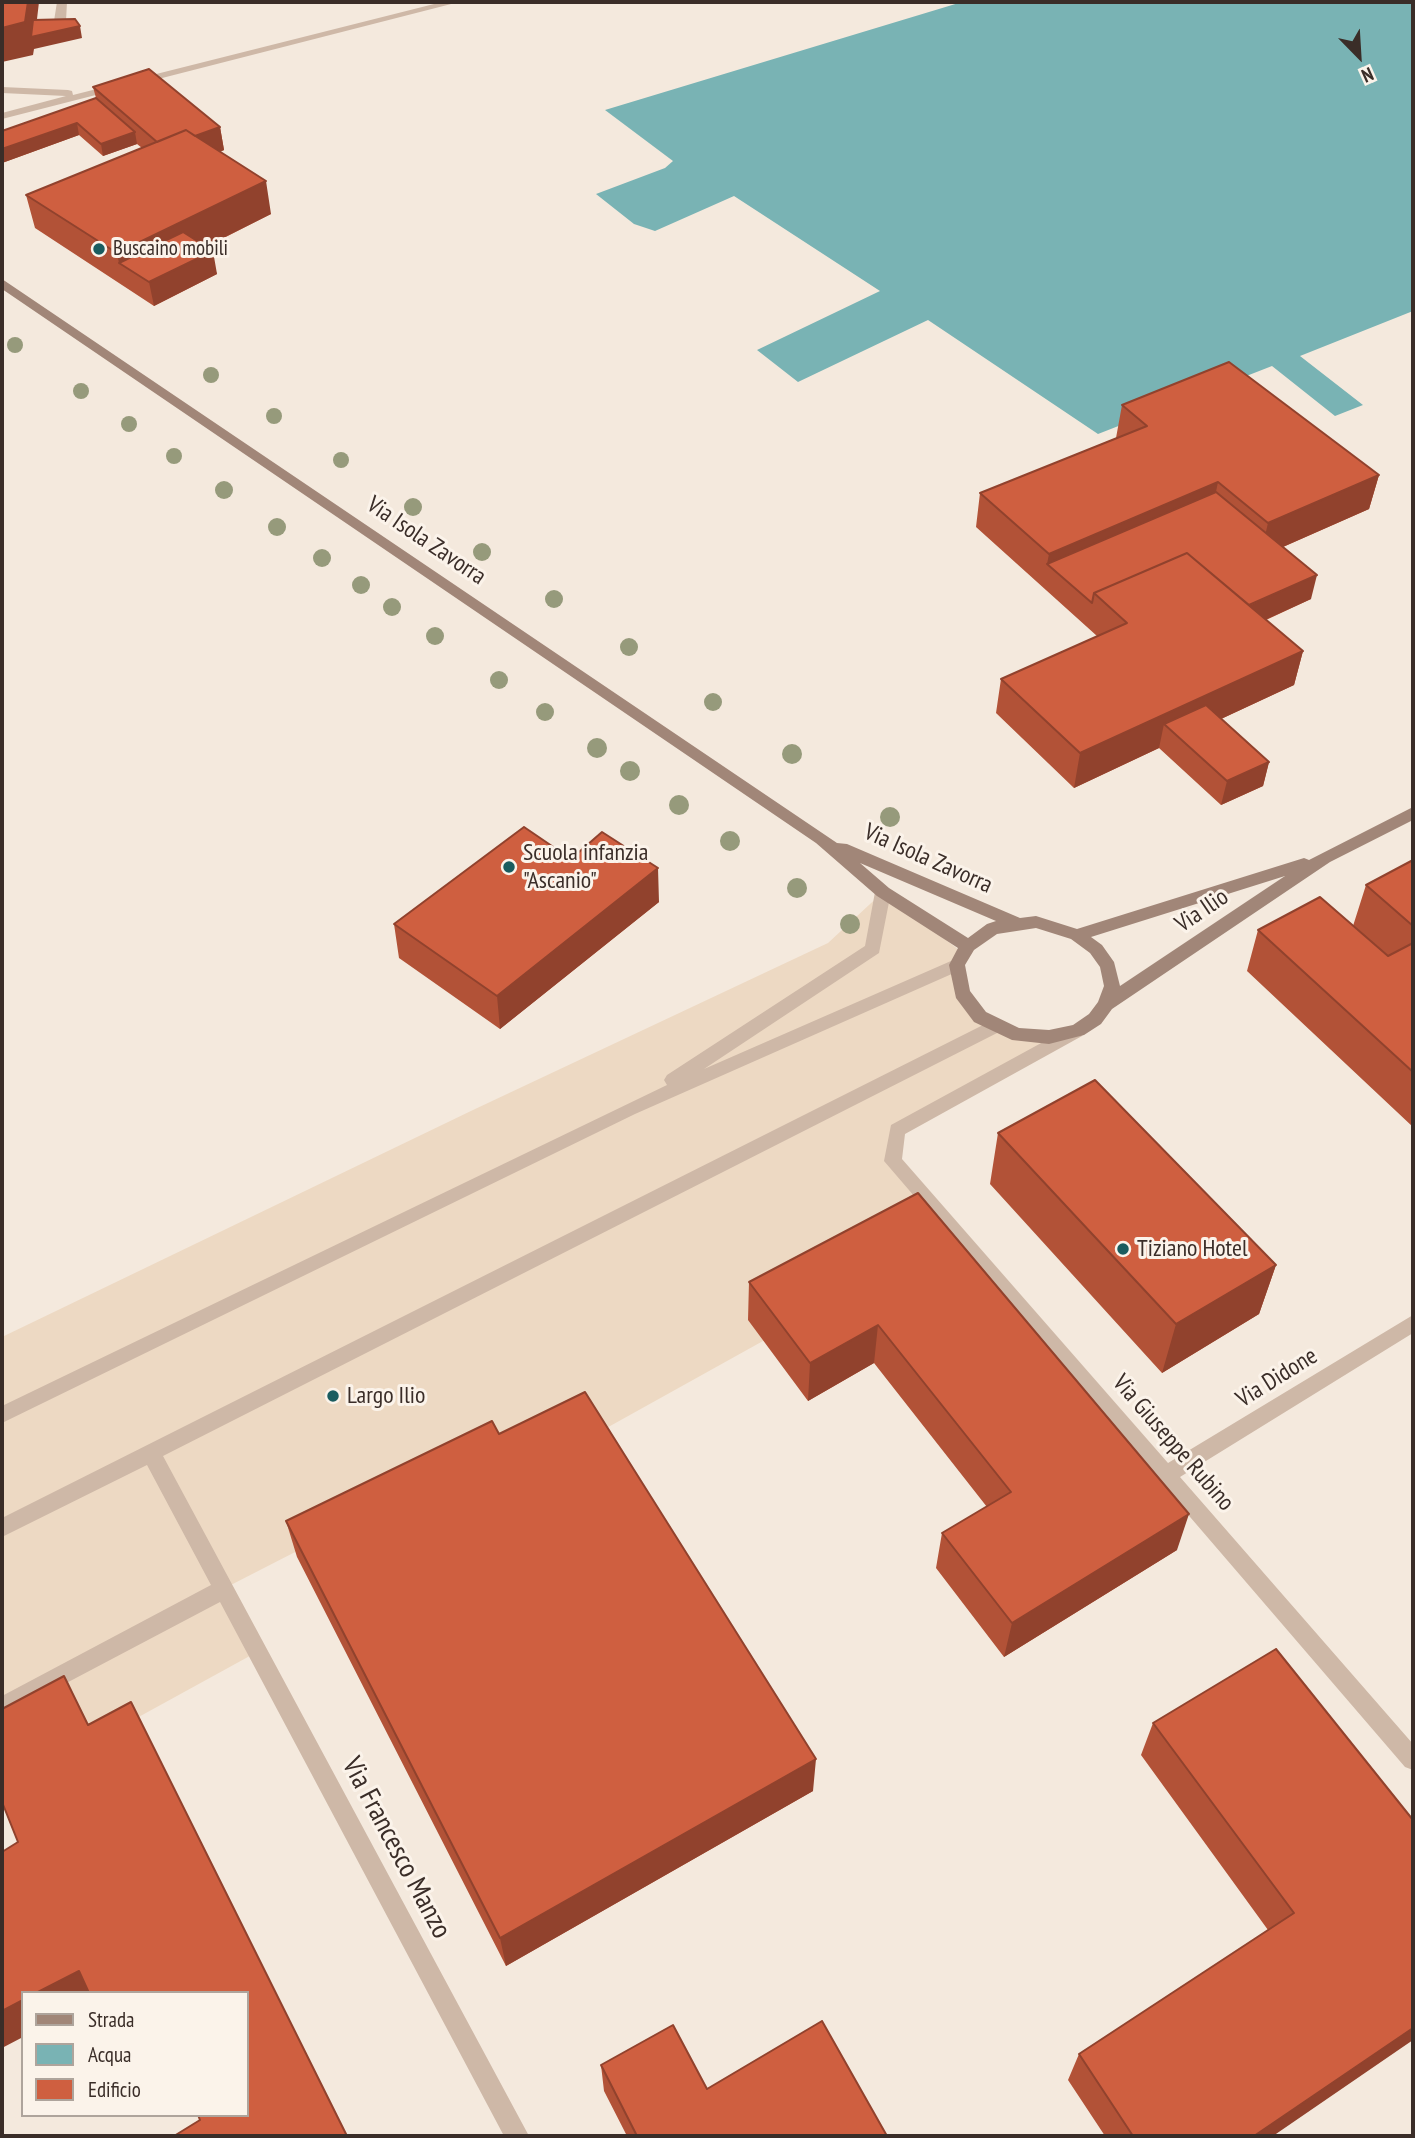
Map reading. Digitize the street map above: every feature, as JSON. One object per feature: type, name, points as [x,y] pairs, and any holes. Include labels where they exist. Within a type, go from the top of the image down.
[{"type":"main road","name":"Via Isola Zavorra","points":[[2,283],[822,839],[883,892],[968,946]]},
{"type":"main road","name":"Via Ilio","points":[[1106,1004],[1324,858],[1413,813]]},
{"type":"main road","name":"Via Isola Zavorra","points":[[822,839],[1015,923]]},
{"type":"main road","name":"Via Ilio","points":[[1077,934],[1324,858]]},
{"type":"main road","points":[[1036,922],[1058,926],[1077,934],[1096,949],[1108,966],[1112,986],[1106,1004],[1095,1019],[1077,1030],[1049,1037],[1034,1037],[1018,1035],[995,1026],[969,1004],[958,982],[957,965],[968,946],[993,928],[1036,922]]},
{"type":"street","points":[[60,21],[62,2]]},
{"type":"street","points":[[2,116],[454,2]]},
{"type":"street","points":[[2,90],[88,94]]},
{"type":"street","points":[[629,1109],[873,949],[883,892]]},
{"type":"street","points":[[2,1415],[629,1109],[957,965]]},
{"type":"street","points":[[2,1528],[995,1026]]},
{"type":"street","name":"Via Giuseppe Rubino","points":[[1077,1030],[897,1130],[893,1161],[1413,1760]]},
{"type":"street","name":"Via Didone","points":[[1166,1475],[1413,1323]]},
{"type":"street","name":"Via Francesco Manzo","points":[[151,1453],[517,2136]]},
{"type":"street","points":[[2,1707],[225,1588]]},
{"type":"shaded area","name":"Largo Ilio","points":[[883,892],[963,953],[958,982],[995,1026],[1064,1034],[897,1130],[893,1161],[943,1215],[763,1341],[513,1480],[492,1451],[225,1588],[257,1652],[2,1792],[2,1337],[473,1110],[828,943]]},
{"type":"water","points":[[962,2],[1413,2],[1413,311],[1300,356],[1363,405],[1335,416],[1272,366],[1098,434],[928,320],[798,382],[757,350],[880,291],[734,196],[655,231],[634,224],[596,194],[665,168],[673,161],[605,110]]},
{"type":"building","points":[[2,2],[28,2],[25,22],[2,28]]},
{"type":"building","points":[[75,19],[80,26],[31,37],[33,20]]},
{"type":"building","points":[[149,69],[220,127],[195,136],[186,130],[157,142],[93,87]]},
{"type":"building","points":[[96,98],[135,132],[101,144],[77,123],[2,149],[2,131]]},
{"type":"building","points":[[186,130],[266,181],[117,253],[26,195]]},
{"type":"building","points":[[183,232],[213,251],[149,282],[119,263]]},
{"type":"building","points":[[1229,362],[1379,475],[1268,523],[1218,482],[1049,554],[980,493],[1147,426],[1122,405]]},
{"type":"building","points":[[1216,492],[1317,575],[1249,605],[1187,553],[1094,593],[1092,603],[1047,564]]},
{"type":"building","points":[[1187,553],[1303,651],[1080,753],[1001,679],[1127,623],[1094,593]]},
{"type":"building","points":[[1206,705],[1269,762],[1227,781],[1164,724]]},
{"type":"building","points":[[524,827],[571,859],[602,832],[658,868],[497,996],[394,924]]},
{"type":"building","points":[[1413,860],[1413,926],[1366,885]]},
{"type":"building","points":[[1320,897],[1388,956],[1413,943],[1413,1072],[1258,930]]},
{"type":"building","points":[[1095,1080],[1276,1265],[1176,1324],[998,1133]]},
{"type":"building","points":[[918,1193],[1189,1514],[1012,1623],[942,1533],[1011,1492],[878,1325],[810,1363],[749,1282]]},
{"type":"building","points":[[585,1392],[816,1759],[500,1938],[286,1521],[492,1421],[499,1434]]},
{"type":"building","points":[[1276,1649],[1413,1820],[1413,2028],[1254,2136],[1133,2136],[1079,2054],[1294,1913],[1153,1723]]},
{"type":"building","points":[[64,1676],[88,1725],[131,1702],[347,2136],[174,2136],[200,2120],[199,2117],[248,2117],[248,1991],[88,1991],[79,1971],[40,1991],[21,1991],[21,2001],[2,2011],[2,1852],[18,1842],[2,1802],[2,1709]]},
{"type":"building","points":[[822,2021],[887,2136],[637,2136],[601,2065],[673,2025],[707,2089]]},
{"type":"place","name":"Buscaino mobili","points":[[99,249]]},
{"type":"place","name":"Scuola infanzia \"Ascanio\"","points":[[509,867]]},
{"type":"place","name":"Tiziano Hotel","points":[[1123,1249]]},
{"type":"place","name":"Largo Ilio","points":[[333,1396]]}]
